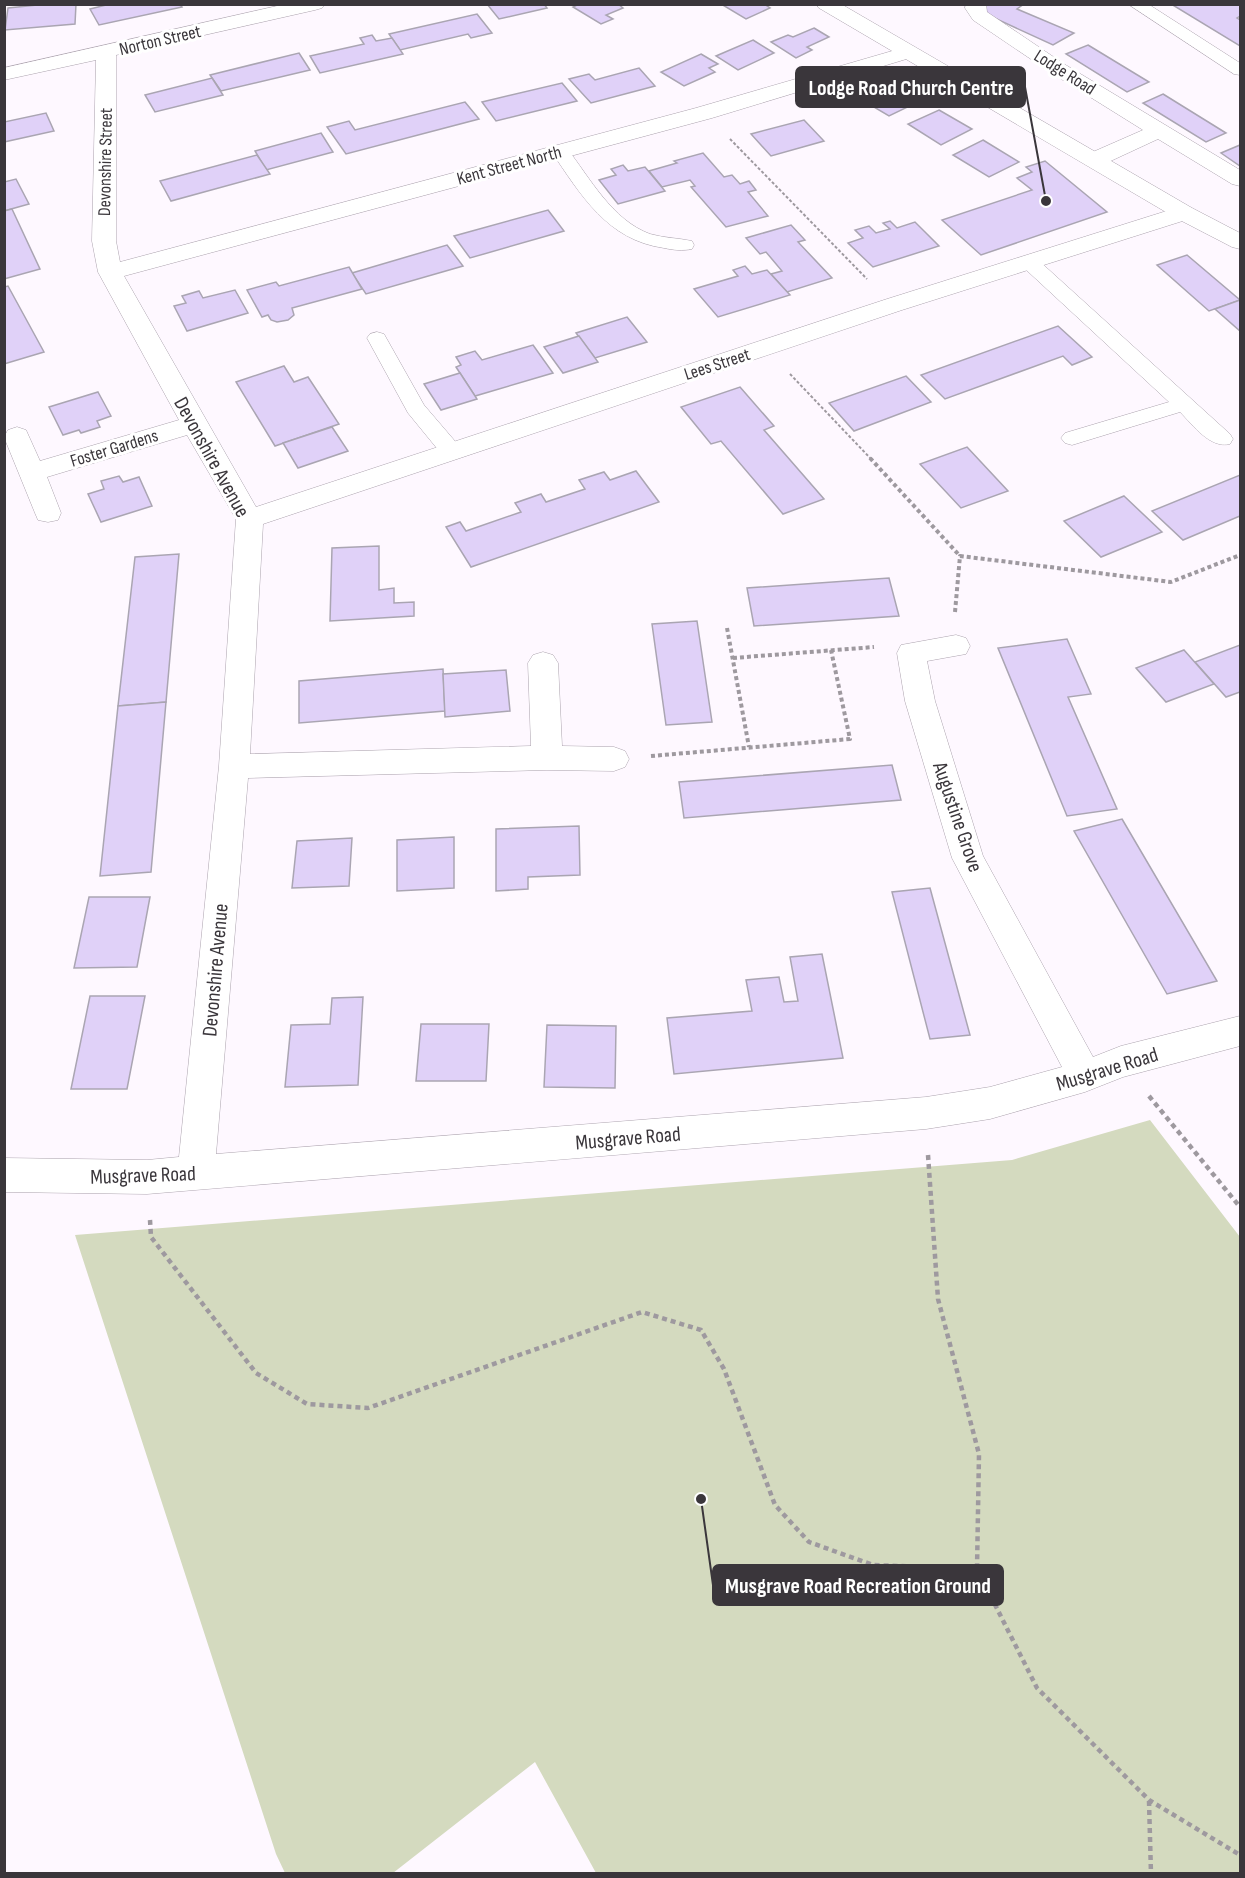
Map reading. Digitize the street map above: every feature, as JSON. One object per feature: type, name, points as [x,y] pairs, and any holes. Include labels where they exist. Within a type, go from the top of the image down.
[{"type":"street","name":"Norton Street","points":[[4,74],[106,52],[232,13],[315,4]]},
{"type":"street","points":[[826,4],[906,53],[1184,213],[1240,242]]},
{"type":"street","name":"Lodge Road","points":[[969,6],[980,16],[1057,68],[1240,179]]},
{"type":"street","name":"Devonshire Street","points":[[106,52],[104,241],[110,272]]},
{"type":"street","name":"Kent Street North","points":[[110,272],[704,113],[906,53]]},
{"type":"street","points":[[1094,160],[1160,130]]},
{"type":"street","name":"Lees Street","points":[[250,519],[892,305],[1184,213]]},
{"type":"street","name":"Devonshire Avenue","points":[[110,272],[194,424],[250,519],[234,766],[196,1173]]},
{"type":"street","name":"Foster Gardens","points":[[33,472],[194,424]]},
{"type":"street","points":[[18,436],[48,513]]},
{"type":"street","points":[[911,652],[956,646]]},
{"type":"street","name":"Augustine Grove","points":[[911,652],[920,701],[968,858],[1085,1076]]},
{"type":"street","points":[[543,663],[547,758]]},
{"type":"street","points":[[234,766],[547,758],[614,759]]},
{"type":"street","name":"Musgrave Road","points":[[4,1175],[147,1177],[926,1113],[990,1103],[1085,1076],[1121,1062],[1240,1031]]},
{"type":"lane","points":[[1136,4],[1240,70]]},
{"type":"lane","points":[[560,151],[612,217],[634,234],[658,242],[685,245]]},
{"type":"lane","points":[[1030,263],[1222,439]]},
{"type":"lane","points":[[377,338],[415,408],[452,452]]},
{"type":"lane","points":[[1072,438],[1185,404]]},
{"type":"path","points":[[704,113],[892,305]]},
{"type":"path","points":[[765,348],[919,509],[960,556],[1171,582],[1240,555]]},
{"type":"path","points":[[956,646],[954,628],[960,556]]},
{"type":"path","points":[[728,628],[749,747]]},
{"type":"path","points":[[733,658],[874,647],[911,652]]},
{"type":"path","points":[[614,759],[850,739],[831,650]]},
{"type":"path","points":[[1121,1062],[1240,1207]]},
{"type":"path","points":[[926,1113],[938,1299],[979,1454],[977,1569],[1037,1688],[1149,1800],[1240,1855]]},
{"type":"path","points":[[147,1177],[151,1237],[255,1373],[307,1404],[368,1407],[642,1312],[701,1330],[724,1370],[775,1505],[808,1542],[873,1565],[977,1569]]},
{"type":"path","points":[[1149,1800],[1151,1874]]},
{"type":"green space","points":[[1150,1120],[1240,1237],[1240,1873],[596,1873],[535,1762],[393,1873],[285,1873],[276,1854],[75,1235],[1012,1160]]},
{"type":"building","points":[[76,4],[75,24],[5,30],[8,8]]},
{"type":"building","points":[[110,4],[180,4],[182,7],[99,25],[90,9]]},
{"type":"building","points":[[487,4],[544,4],[547,8],[499,19]]},
{"type":"building","points":[[579,4],[618,4],[623,8],[606,15],[613,19],[601,24],[573,7]]},
{"type":"building","points":[[721,4],[764,4],[770,8],[746,19]]},
{"type":"building","points":[[987,4],[1024,4],[1017,9],[1074,33],[1053,45],[977,10]]},
{"type":"building","points":[[1171,4],[1240,4],[1240,16],[1237,18],[1240,20],[1240,46]]},
{"type":"building","points":[[477,14],[492,33],[471,38],[468,34],[400,50],[389,34]]},
{"type":"building","points":[[814,28],[829,37],[807,47],[812,50],[796,58],[771,42],[788,35],[793,37]]},
{"type":"building","points":[[372,35],[376,41],[392,38],[403,54],[320,73],[310,56],[364,44],[360,38]]},
{"type":"building","points":[[753,40],[774,53],[738,70],[716,56]]},
{"type":"building","points":[[1088,45],[1149,82],[1127,92],[1066,54]]},
{"type":"building","points":[[299,53],[310,70],[221,91],[210,75]]},
{"type":"building","points":[[701,54],[718,64],[709,68],[715,72],[684,86],[661,72]]},
{"type":"building","points":[[639,68],[655,86],[591,103],[569,79],[589,74],[595,80]]},
{"type":"building","points":[[212,78],[223,95],[155,112],[145,95]]},
{"type":"building","points":[[562,83],[577,101],[496,121],[482,102]]},
{"type":"building","points":[[887,83],[918,102],[889,116],[857,97]]},
{"type":"building","points":[[1163,94],[1226,133],[1206,142],[1143,103]]},
{"type":"building","points":[[465,102],[479,119],[346,154],[327,127],[349,121],[355,130]]},
{"type":"building","points":[[939,110],[972,129],[941,145],[908,124]]},
{"type":"building","points":[[46,113],[54,131],[4,142],[4,122]]},
{"type":"building","points":[[804,120],[824,141],[771,156],[751,134]]},
{"type":"building","points":[[321,133],[333,152],[266,170],[255,151]]},
{"type":"building","points":[[983,140],[1019,162],[989,177],[953,155]]},
{"type":"building","points":[[1240,145],[1240,166],[1221,153]]},
{"type":"building","points":[[703,153],[724,177],[732,175],[740,184],[749,181],[756,190],[748,192],[768,216],[726,227],[691,187],[695,186],[690,180],[662,187],[649,171]]},
{"type":"building","points":[[257,155],[270,174],[171,201],[160,181]]},
{"type":"building","points":[[1045,161],[1107,212],[981,255],[942,220],[1032,190],[1017,178],[1032,172],[1026,167]]},
{"type":"building","points":[[623,165],[628,171],[645,167],[665,191],[618,204],[599,180],[616,175],[611,169]]},
{"type":"building","points":[[16,179],[29,204],[4,211],[4,182]]},
{"type":"building","points":[[12,209],[40,269],[4,279],[4,211]]},
{"type":"building","points":[[548,210],[564,231],[470,258],[454,236]]},
{"type":"building","points":[[890,221],[897,228],[915,222],[939,246],[873,267],[848,243],[863,238],[855,230],[869,226],[876,233],[890,229],[883,223]]},
{"type":"building","points":[[791,225],[805,240],[798,242],[832,278],[787,292],[771,274],[782,271],[766,252],[760,254],[746,238]]},
{"type":"building","points":[[447,245],[463,266],[366,294],[352,273]]},
{"type":"building","points":[[1187,255],[1240,300],[1209,311],[1157,265]]},
{"type":"building","points":[[745,266],[752,274],[767,270],[790,295],[718,317],[694,289],[738,276],[733,270]]},
{"type":"building","points":[[349,267],[362,289],[292,308],[294,315],[288,320],[277,322],[271,320],[268,315],[262,317],[247,290],[276,282],[279,286]]},
{"type":"building","points":[[8,286],[44,352],[4,364],[4,287]]},
{"type":"building","points":[[235,290],[248,313],[187,331],[174,306],[186,303],[182,296],[199,291],[203,298]]},
{"type":"building","points":[[1240,300],[1240,331],[1215,309]]},
{"type":"building","points":[[627,317],[647,342],[595,358],[576,333]]},
{"type":"building","points":[[1058,326],[1092,357],[1072,365],[1063,356],[945,399],[921,375]]},
{"type":"building","points":[[579,336],[598,362],[563,373],[544,347]]},
{"type":"building","points":[[533,345],[553,373],[475,396],[456,367],[461,365],[456,357],[475,351],[482,360]]},
{"type":"building","points":[[284,366],[294,382],[308,377],[339,424],[275,446],[236,382]]},
{"type":"building","points":[[460,373],[477,399],[441,410],[424,384]]},
{"type":"building","points":[[906,376],[931,402],[854,431],[829,403]]},
{"type":"building","points":[[740,387],[774,426],[764,430],[824,499],[783,514],[721,441],[711,444],[681,407]]},
{"type":"building","points":[[98,392],[111,416],[97,421],[100,427],[81,433],[79,430],[63,435],[49,407]]},
{"type":"building","points":[[332,427],[348,451],[298,468],[283,443]]},
{"type":"building","points":[[967,447],[1008,491],[961,508],[920,464]]},
{"type":"building","points":[[636,471],[659,502],[471,567],[446,527],[460,522],[466,531],[521,512],[515,503],[541,494],[546,502],[585,489],[579,480],[604,472],[610,480]]},
{"type":"building","points":[[1240,475],[1240,516],[1183,540],[1152,511]]},
{"type":"building","points":[[119,476],[123,482],[139,477],[152,506],[101,522],[88,494],[104,489],[101,481]]},
{"type":"building","points":[[1124,496],[1162,532],[1101,557],[1064,521]]},
{"type":"building","points":[[379,546],[379,590],[394,588],[394,603],[414,602],[414,616],[330,621],[332,548]]},
{"type":"building","points":[[179,554],[166,702],[118,706],[135,557]]},
{"type":"building","points":[[889,578],[899,616],[754,626],[747,588]]},
{"type":"building","points":[[697,621],[712,722],[666,725],[652,624]]},
{"type":"building","points":[[1067,639],[1091,694],[1068,697],[1117,809],[1067,816],[998,648]]},
{"type":"building","points":[[1240,645],[1240,692],[1226,697],[1195,662]]},
{"type":"building","points":[[1184,650],[1214,684],[1166,702],[1136,668]]},
{"type":"building","points":[[443,669],[445,711],[299,723],[299,681]]},
{"type":"building","points":[[506,670],[510,711],[445,717],[443,674]]},
{"type":"building","points":[[166,702],[151,872],[100,876],[118,706]]},
{"type":"building","points":[[892,765],[901,800],[684,818],[679,782]]},
{"type":"building","points":[[1122,819],[1217,981],[1167,994],[1074,831]]},
{"type":"building","points":[[579,826],[580,875],[528,877],[528,889],[496,891],[496,829]]},
{"type":"building","points":[[454,837],[454,888],[397,891],[397,840]]},
{"type":"building","points":[[352,838],[349,886],[292,888],[297,841]]},
{"type":"building","points":[[930,888],[970,1035],[930,1039],[892,892]]},
{"type":"building","points":[[89,897],[150,897],[137,967],[74,968]]},
{"type":"building","points":[[822,954],[843,1058],[674,1074],[667,1018],[752,1011],[746,980],[779,977],[784,1002],[798,1001],[790,957]]},
{"type":"building","points":[[90,996],[145,996],[127,1089],[71,1089]]},
{"type":"building","points":[[363,997],[358,1085],[285,1087],[291,1025],[330,1024],[332,998]]},
{"type":"building","points":[[421,1024],[489,1024],[486,1081],[416,1081]]},
{"type":"building","points":[[547,1025],[616,1026],[615,1088],[544,1087]]},
{"type":"place","name":"Lodge Road Church Centre","points":[[1046,201]]},
{"type":"place","name":"Musgrave Road Recreation Ground","points":[[701,1499]]}]
